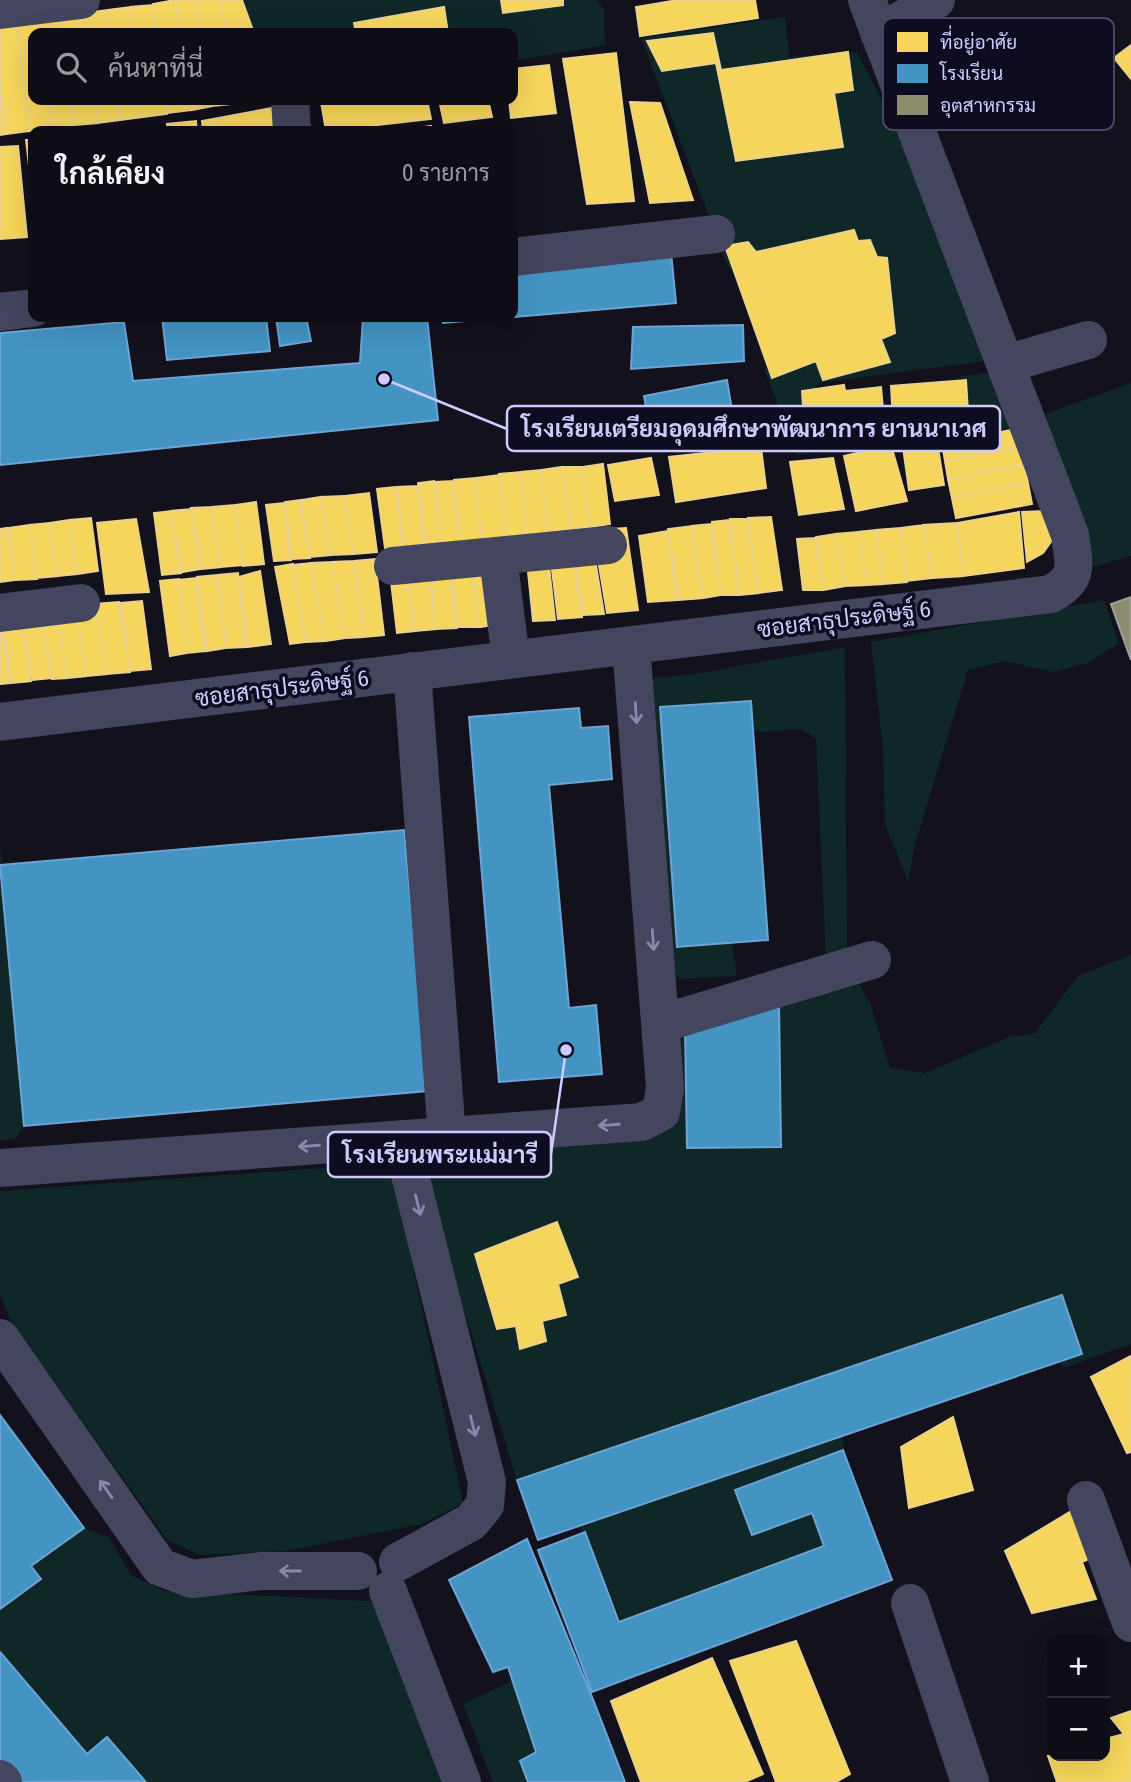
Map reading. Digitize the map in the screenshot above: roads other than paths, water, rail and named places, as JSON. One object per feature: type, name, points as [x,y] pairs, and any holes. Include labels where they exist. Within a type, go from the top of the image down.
[{"type":"street","points":[[0,10],[81,0]]},
{"type":"street","points":[[873,16],[936,0]]},
{"type":"street","name":"ซอยสาธุประดิษฐ์ 6","points":[[873,16],[883,42]]},
{"type":"street","points":[[290,105],[292,126]]},
{"type":"street","name":"ซอยสาธุประดิษฐ์ 6","points":[[0,722],[1051,594],[1068,584],[1074,569],[1070,535],[917,130]]},
{"type":"street","points":[[518,256],[716,234]]},
{"type":"street","points":[[0,312],[28,309]]},
{"type":"street","points":[[1006,364],[1088,340]]},
{"type":"street","points":[[393,566],[608,545]]},
{"type":"street","points":[[498,556],[512,659]]},
{"type":"street","points":[[0,613],[81,603]]},
{"type":"street","points":[[0,1168],[642,1122],[661,1112],[665,1088],[631,645]]},
{"type":"street","points":[[412,671],[447,1136]]},
{"type":"street","points":[[660,1024],[872,960]]},
{"type":"street","points":[[0,1338],[160,1567],[191,1580],[262,1571],[382,1575],[471,1522],[485,1505],[487,1482],[401,1139]]},
{"type":"street","points":[[1086,1500],[1131,1623]]},
{"type":"street","points":[[382,1575],[462,1782]]},
{"type":"street","points":[[910,1603],[970,1782]]},
{"type":"place","name":"โรงเรียนเตรียมอุดมศึกษาพัฒนาการ ยานนาเวศ","points":[[384,379]]},
{"type":"place","name":"โรงเรียนพระแม่มารี","points":[[566,1050]]}]
